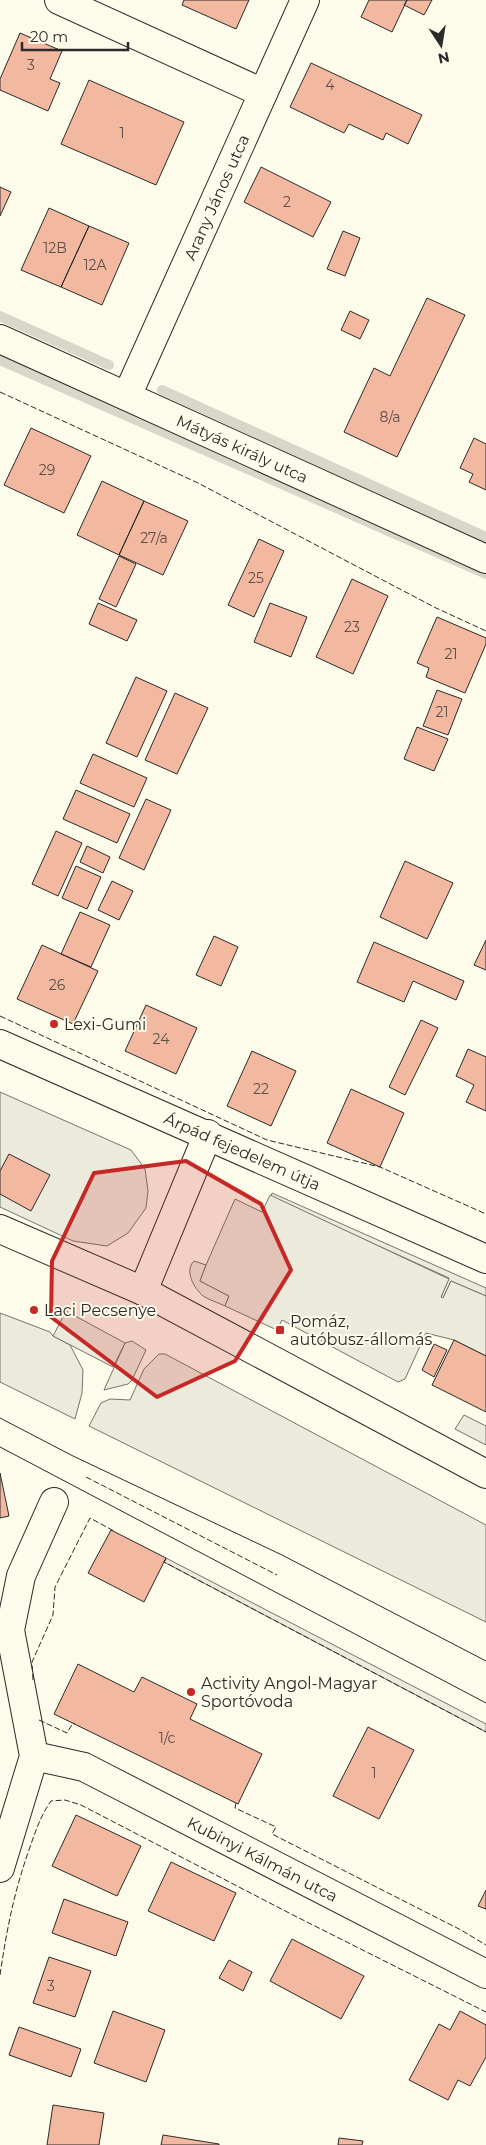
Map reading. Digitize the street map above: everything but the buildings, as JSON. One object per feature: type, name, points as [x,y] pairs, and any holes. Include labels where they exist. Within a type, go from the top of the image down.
[{"type":"street","points":[[59,0],[263,93]]},
{"type":"street","name":"Arany János utca","points":[[127,396],[305,0]]},
{"type":"street","name":"Mátyás király utca","points":[[0,339],[486,559]]},
{"type":"street","name":"Árpád fejedelem útja","points":[[0,1044],[486,1258]]},
{"type":"street","points":[[143,1291],[208,1134]]},
{"type":"street","points":[[0,1229],[143,1291],[486,1474]]},
{"type":"street","points":[[0,1868],[34,1756],[10,1630],[21,1576],[54,1502]]},
{"type":"street","name":"Kubinyi Kálmán utca","points":[[34,1756],[84,1767],[486,1974]]},
{"type":"highlighted area","points":[[186,1161],[261,1204],[291,1270],[235,1361],[157,1397],[51,1317],[52,1261],[94,1173]]},
{"type":"shaded area","points":[[0,1092],[131,1150],[145,1169],[148,1191],[146,1208],[128,1233],[107,1246],[73,1241],[0,1207]]},
{"type":"shaded area","points":[[272,1193],[486,1288],[486,1296],[451,1281],[443,1298],[441,1297],[449,1278],[271,1197]]},
{"type":"shaded area","points":[[270,1195],[449,1279],[441,1297],[443,1298],[451,1281],[486,1296],[486,1356],[454,1340],[426,1333],[405,1379],[398,1382],[282,1320],[277,1330],[225,1306],[229,1296],[200,1281],[206,1265],[235,1199],[262,1212]]},
{"type":"shaded area","points":[[194,1261],[206,1265],[200,1281],[229,1296],[225,1306],[208,1299],[196,1289],[190,1274],[191,1265]]},
{"type":"shaded area","points":[[66,1311],[125,1343],[113,1367],[53,1336]]},
{"type":"shaded area","points":[[0,1313],[50,1332],[53,1336],[70,1345],[83,1370],[82,1393],[75,1419],[0,1382]]},
{"type":"shaded area","points":[[132,1341],[146,1350],[132,1380],[128,1384],[104,1390],[125,1343]]},
{"type":"shaded area","points":[[159,1354],[165,1354],[486,1525],[486,1622],[89,1426],[101,1403],[110,1399],[130,1400],[144,1369]]},
{"type":"shaded area","points":[[464,1415],[486,1426],[486,1445],[455,1429]]},
{"type":"shaded area","points":[[166,1558],[486,1724],[486,1732],[164,1562]]},
{"type":"waterway","points":[[0,316],[109,365]]},
{"type":"waterway","points":[[0,360],[486,574]]},
{"type":"waterway","points":[[162,390],[486,537]]},
{"type":"tram line","points":[[0,1418],[73,1456],[282,1555],[486,1661]]},
{"type":"tram line","points":[[0,1447],[486,1703]]},
{"type":"fence","points":[[0,392],[198,483],[436,608],[486,631]]},
{"type":"fence","points":[[0,1016],[267,1140],[380,1167],[486,1214]]},
{"type":"fence","points":[[86,1477],[277,1575]]},
{"type":"fence","points":[[33,1680],[32,1662],[53,1615],[55,1587],[90,1518],[114,1531]]},
{"type":"fence","points":[[166,1559],[164,1562],[486,1732]]},
{"type":"fence","points":[[39,1720],[67,1733],[73,1723],[75,1724]]},
{"type":"fence","points":[[0,1975],[15,1895],[34,1835],[51,1801],[65,1800],[81,1805],[486,2012]]},
{"type":"fence","points":[[236,1803],[235,1808],[276,1827],[272,1834],[461,1930],[486,1945]]},
{"type":"place","name":"Lexi-Gumi","points":[[54,1024]]},
{"type":"place","name":"Laci Pecsenye","points":[[34,1310]]},
{"type":"place","name":"Pomáz, autóbusz-állomás","points":[[280,1330]]},
{"type":"place","name":"Activity Angol-Magyar Sportóvoda","points":[[191,1692]]}]
